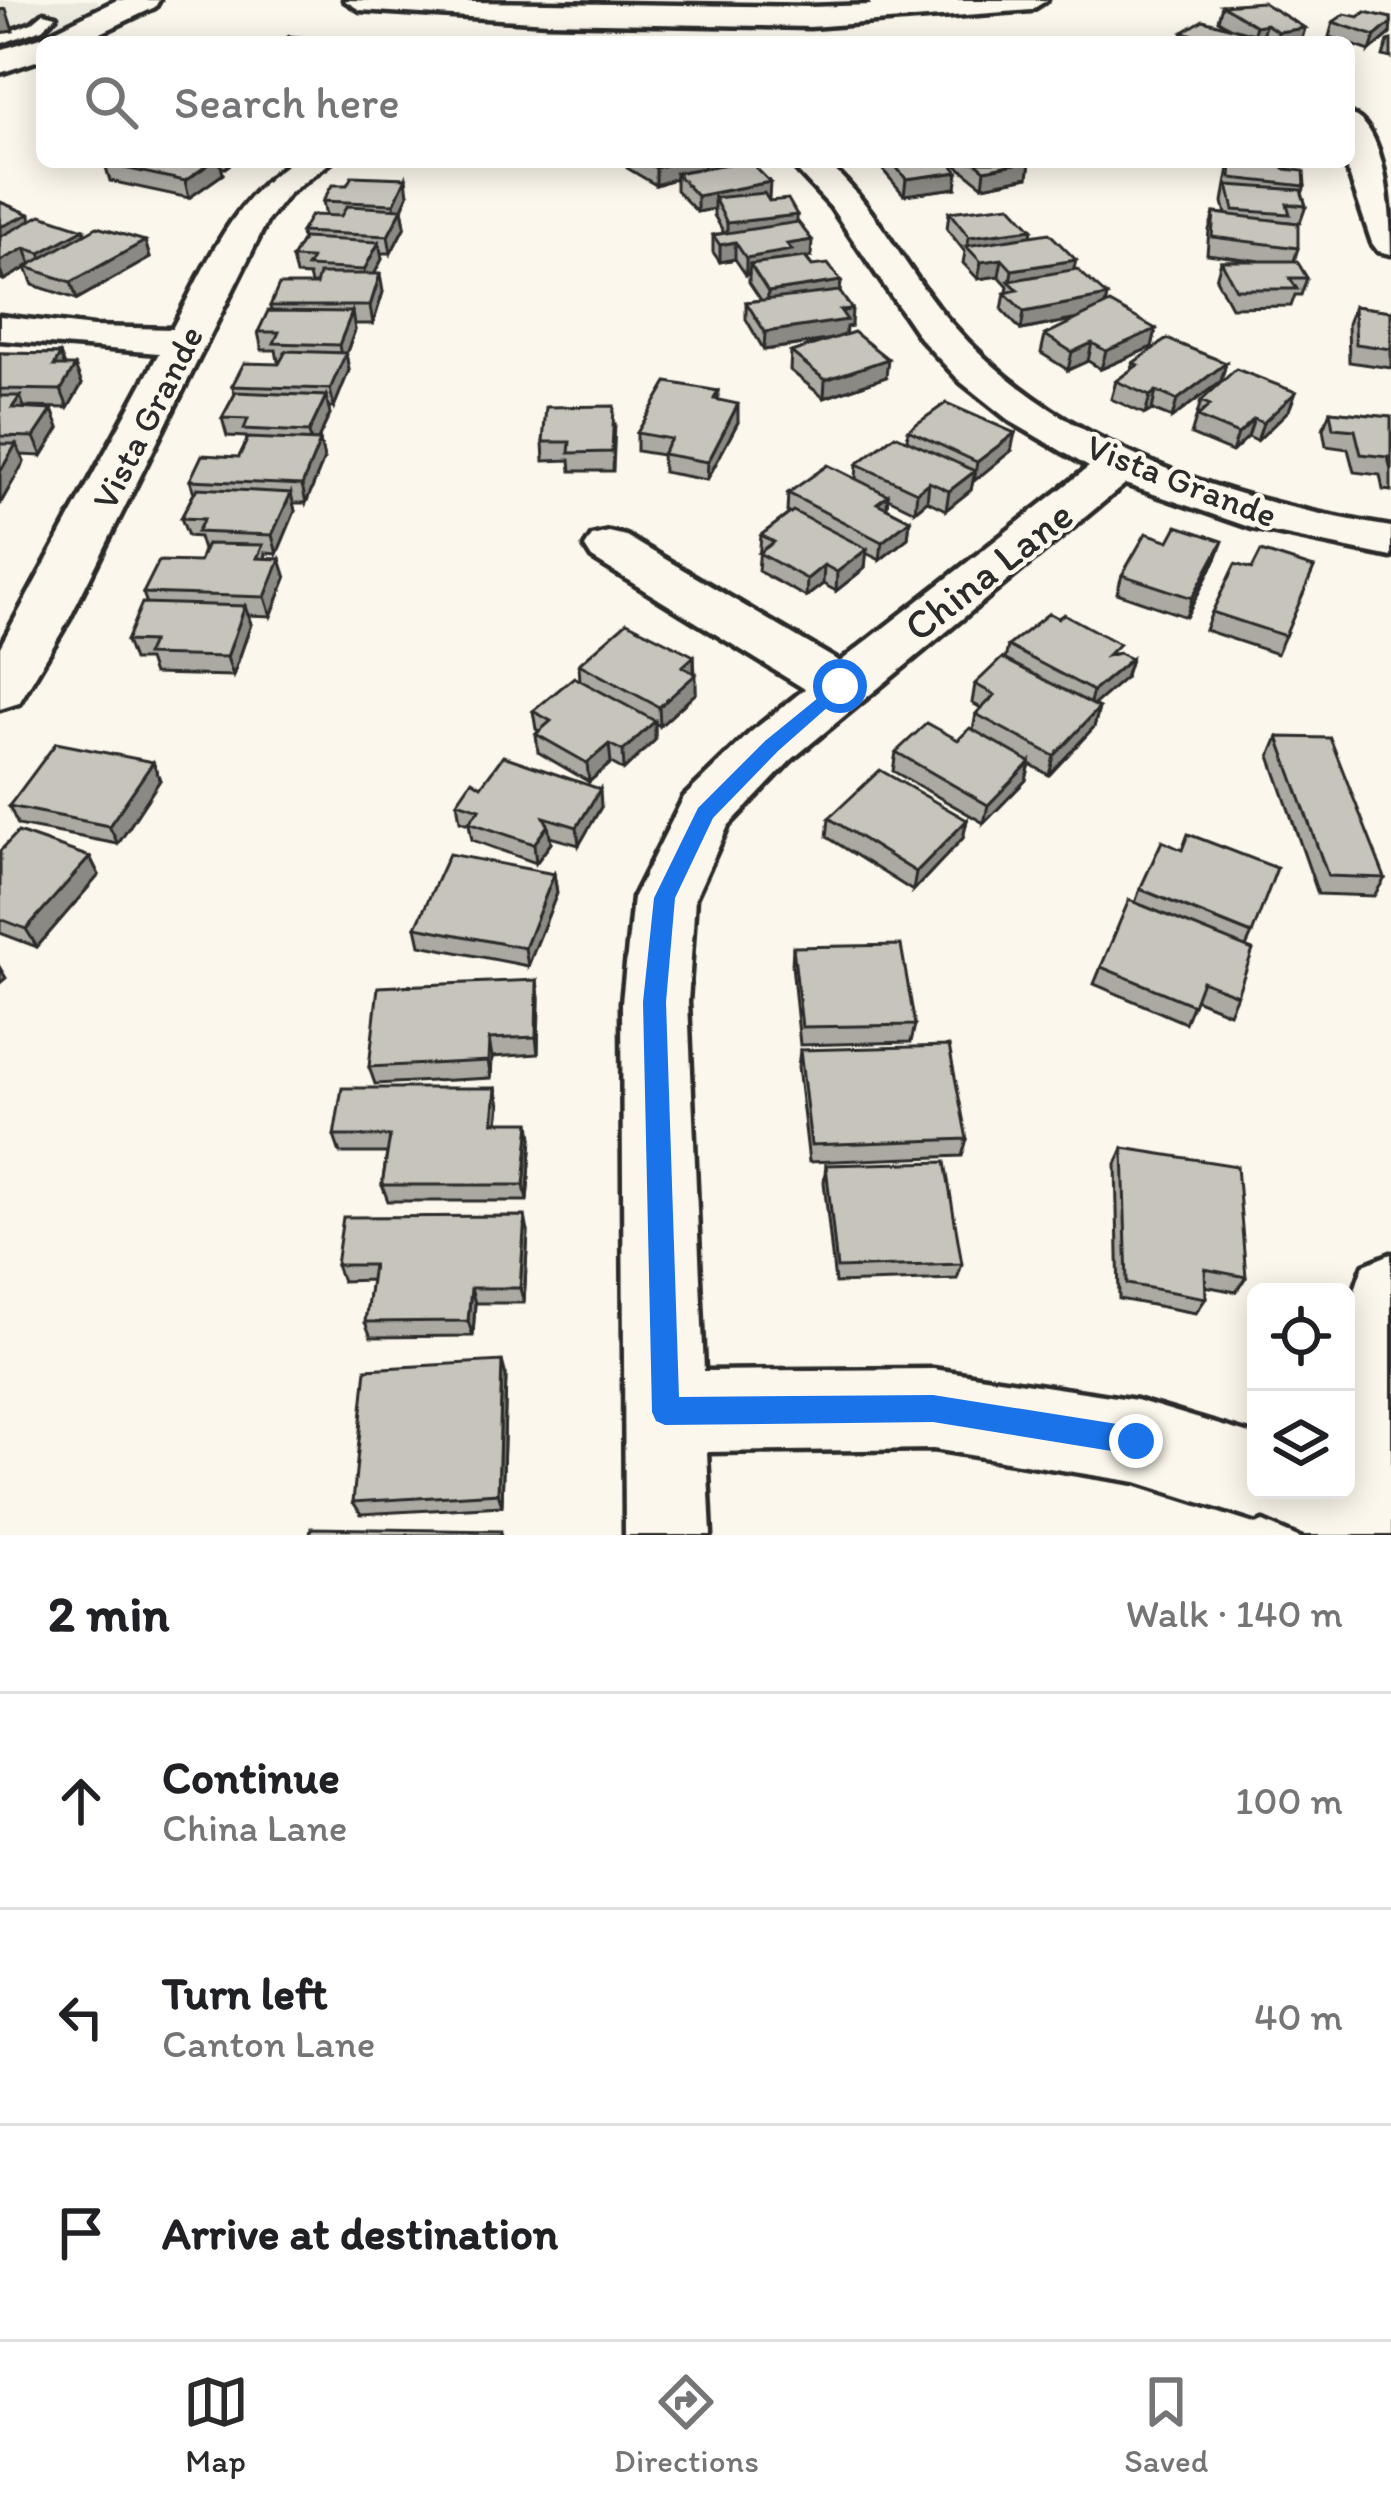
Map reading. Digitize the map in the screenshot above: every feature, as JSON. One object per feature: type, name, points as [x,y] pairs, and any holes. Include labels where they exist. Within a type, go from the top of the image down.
[{"type":"main road","points":[[360,0],[491,10],[726,16],[895,14],[929,3]]},
{"type":"main road","points":[[647,0],[1031,0]]},
{"type":"main road","points":[[49,35],[159,4]]},
{"type":"main road","points":[[118,36],[159,4]]},
{"type":"main road","points":[[0,62],[36,42]]},
{"type":"main road","points":[[0,83],[36,71]]},
{"type":"street","points":[[1355,133],[1378,167],[1391,243]]},
{"type":"street","name":"Vista Grande","points":[[0,690],[42,621],[250,218],[276,187],[305,168]]},
{"type":"street","name":"Vista Grande","points":[[813,168],[833,184],[935,330],[975,373],[1032,416],[1120,464],[1220,502],[1340,535],[1391,542]]},
{"type":"street","points":[[0,328],[93,339],[185,342]]},
{"type":"street","name":"China Lane","points":[[668,1535],[655,1002],[664,898],[705,813],[771,746],[1120,464]]},
{"type":"street","points":[[609,548],[840,686]]},
{"type":"street","points":[[1350,1509],[1391,1292]]},
{"type":"street","points":[[665,1412],[933,1408],[1136,1441],[1247,1475]]},
{"type":"lane","points":[[0,40],[37,26],[49,35]]},
{"type":"shaded area","points":[[0,0],[98,0],[99,5],[81,17],[0,48]]},
{"type":"building","points":[[1262,2],[1305,28],[1278,32],[1266,24],[1256,26],[1222,5]]},
{"type":"building","points":[[1365,12],[1391,18],[1391,23],[1375,36],[1333,22],[1345,14],[1359,17]]},
{"type":"building","points":[[1203,20],[1261,36],[1197,36],[1183,32]]},
{"type":"building","points":[[124,168],[203,168],[185,181]]},
{"type":"building","points":[[756,168],[770,182],[697,196],[676,173]]},
{"type":"building","points":[[897,168],[955,168],[958,172],[906,179]]},
{"type":"building","points":[[1232,168],[1284,168],[1304,171],[1305,186],[1231,178]]},
{"type":"building","points":[[352,176],[406,178],[394,204],[323,201],[332,185],[347,185]]},
{"type":"building","points":[[1228,185],[1301,190],[1306,206],[1287,204],[1290,214],[1234,210]]},
{"type":"building","points":[[764,193],[769,201],[788,199],[797,215],[727,223],[714,198]]},
{"type":"building","points":[[0,202],[29,214],[0,227]]},
{"type":"building","points":[[1010,205],[1032,229],[969,237],[949,212]]},
{"type":"building","points":[[347,206],[402,209],[388,236],[301,232],[311,215],[341,216]]},
{"type":"building","points":[[1214,213],[1298,223],[1298,248],[1212,237]]},
{"type":"building","points":[[41,215],[84,229],[40,253],[25,248],[0,261],[0,237]]},
{"type":"building","points":[[798,222],[812,240],[787,244],[792,250],[746,258],[735,242],[720,245],[713,235]]},
{"type":"building","points":[[97,227],[145,241],[71,282],[26,267]]},
{"type":"building","points":[[1049,233],[1076,260],[1012,270],[1002,259],[981,262],[966,246]]},
{"type":"building","points":[[304,238],[379,242],[364,270],[307,267],[312,259],[292,258]]},
{"type":"building","points":[[805,257],[812,266],[828,264],[841,281],[768,292],[750,264]]},
{"type":"building","points":[[1221,261],[1297,261],[1307,278],[1290,278],[1297,289],[1236,289]]},
{"type":"building","points":[[1077,269],[1107,296],[1024,312],[1005,293],[1018,290],[1009,281]]},
{"type":"building","points":[[319,274],[380,274],[370,306],[270,306],[279,285],[316,285]]},
{"type":"building","points":[[839,291],[852,309],[840,310],[847,320],[765,332],[746,302]]},
{"type":"building","points":[[1110,303],[1156,329],[1106,351],[1092,343],[1072,352],[1045,335]]},
{"type":"building","points":[[1354,306],[1391,311],[1391,349],[1356,344]]},
{"type":"building","points":[[268,311],[352,312],[339,345],[274,343],[279,332],[258,332]]},
{"type":"building","points":[[854,332],[888,359],[825,380],[791,352]]},
{"type":"building","points":[[1167,339],[1226,363],[1177,400],[1156,391],[1150,396],[1116,381],[1138,365],[1133,363]]},
{"type":"building","points":[[286,351],[346,353],[330,389],[232,386],[244,363],[279,364]]},
{"type":"building","points":[[0,353],[60,354],[54,366],[75,366],[61,390],[0,389]]},
{"type":"building","points":[[1236,369],[1296,392],[1263,423],[1254,419],[1238,434],[1197,417],[1210,405],[1201,401]]},
{"type":"building","points":[[667,382],[718,391],[714,399],[738,404],[708,462],[662,454],[671,439],[637,433]]},
{"type":"building","points":[[236,392],[326,396],[309,432],[244,429],[248,419],[222,418]]},
{"type":"building","points":[[0,396],[20,396],[12,408],[52,410],[34,437],[0,436]]},
{"type":"building","points":[[946,403],[1015,433],[977,462],[908,430]]},
{"type":"building","points":[[614,406],[612,452],[569,453],[570,442],[543,442],[546,407]]},
{"type":"building","points":[[1330,411],[1391,417],[1391,471],[1388,457],[1361,454],[1355,430],[1333,428]]},
{"type":"building","points":[[895,435],[975,471],[949,491],[929,482],[917,492],[857,464]]},
{"type":"building","points":[[248,438],[320,441],[302,485],[190,480],[202,455],[239,457]]},
{"type":"building","points":[[0,444],[16,444],[0,472]]},
{"type":"building","points":[[828,465],[888,495],[877,503],[910,520],[882,542],[788,493]]},
{"type":"building","points":[[197,488],[291,493],[272,535],[197,532],[204,519],[181,518]]},
{"type":"building","points":[[793,511],[867,549],[837,572],[824,565],[807,579],[759,553],[774,542],[761,535]]},
{"type":"building","points":[[1177,526],[1223,541],[1192,598],[1122,575],[1146,533],[1169,541]]},
{"type":"building","points":[[207,544],[263,545],[257,558],[280,559],[265,597],[143,593],[159,561],[199,562]]},
{"type":"building","points":[[1261,551],[1314,568],[1285,636],[1212,612],[1235,564],[1252,569]]},
{"type":"building","points":[[142,603],[245,606],[227,657],[146,655],[152,642],[126,641]]},
{"type":"building","points":[[1049,613],[1058,618],[1064,614],[1119,644],[1107,656],[1119,653],[1131,659],[1093,691],[1008,646]]},
{"type":"building","points":[[627,622],[694,656],[682,667],[696,674],[659,707],[579,664]]},
{"type":"building","points":[[1002,658],[1099,708],[1054,756],[976,714],[995,695],[975,684]]},
{"type":"building","points":[[574,677],[655,721],[623,751],[609,744],[587,763],[536,734],[551,721],[533,711]]},
{"type":"building","points":[[927,723],[958,740],[970,728],[1030,762],[988,805],[896,752]]},
{"type":"building","points":[[1278,737],[1330,738],[1385,878],[1328,876]]},
{"type":"building","points":[[56,743],[153,762],[109,826],[9,806]]},
{"type":"building","points":[[503,756],[600,789],[577,827],[544,817],[548,825],[534,844],[469,822],[480,809],[457,802],[472,780],[481,786]]},
{"type":"building","points":[[880,770],[967,820],[916,872],[829,818]]},
{"type":"building","points":[[18,832],[90,857],[26,929],[0,919],[0,851]]},
{"type":"building","points":[[1188,834],[1277,868],[1252,934],[1140,889],[1162,841],[1182,850]]},
{"type":"building","points":[[449,854],[554,874],[525,948],[416,927]]},
{"type":"building","points":[[1129,900],[1253,950],[1237,995],[1202,981],[1193,1005],[1101,967]]},
{"type":"building","points":[[901,945],[915,1025],[802,1027],[793,947]]},
{"type":"building","points":[[537,980],[536,1037],[489,1039],[488,1061],[369,1067],[378,987]]},
{"type":"building","points":[[949,1046],[967,1139],[811,1145],[800,1050]]},
{"type":"building","points":[[342,1088],[496,1088],[493,1122],[530,1122],[524,1185],[382,1185],[390,1136],[334,1136]]},
{"type":"building","points":[[1123,1148],[1237,1166],[1246,1277],[1205,1269],[1206,1298],[1127,1284]]},
{"type":"building","points":[[945,1162],[962,1264],[837,1268],[826,1165]]},
{"type":"building","points":[[525,1216],[520,1288],[471,1288],[468,1321],[365,1322],[373,1265],[336,1265],[343,1217]]},
{"type":"building","points":[[502,1361],[498,1493],[353,1502],[366,1369]]},
{"type":"building","points":[[311,1528],[501,1531],[501,1535],[310,1535]]},
{"type":"route","points":[[840,686],[705,813],[664,898],[655,1002],[665,1412],[933,1408],[1136,1441]]}]
